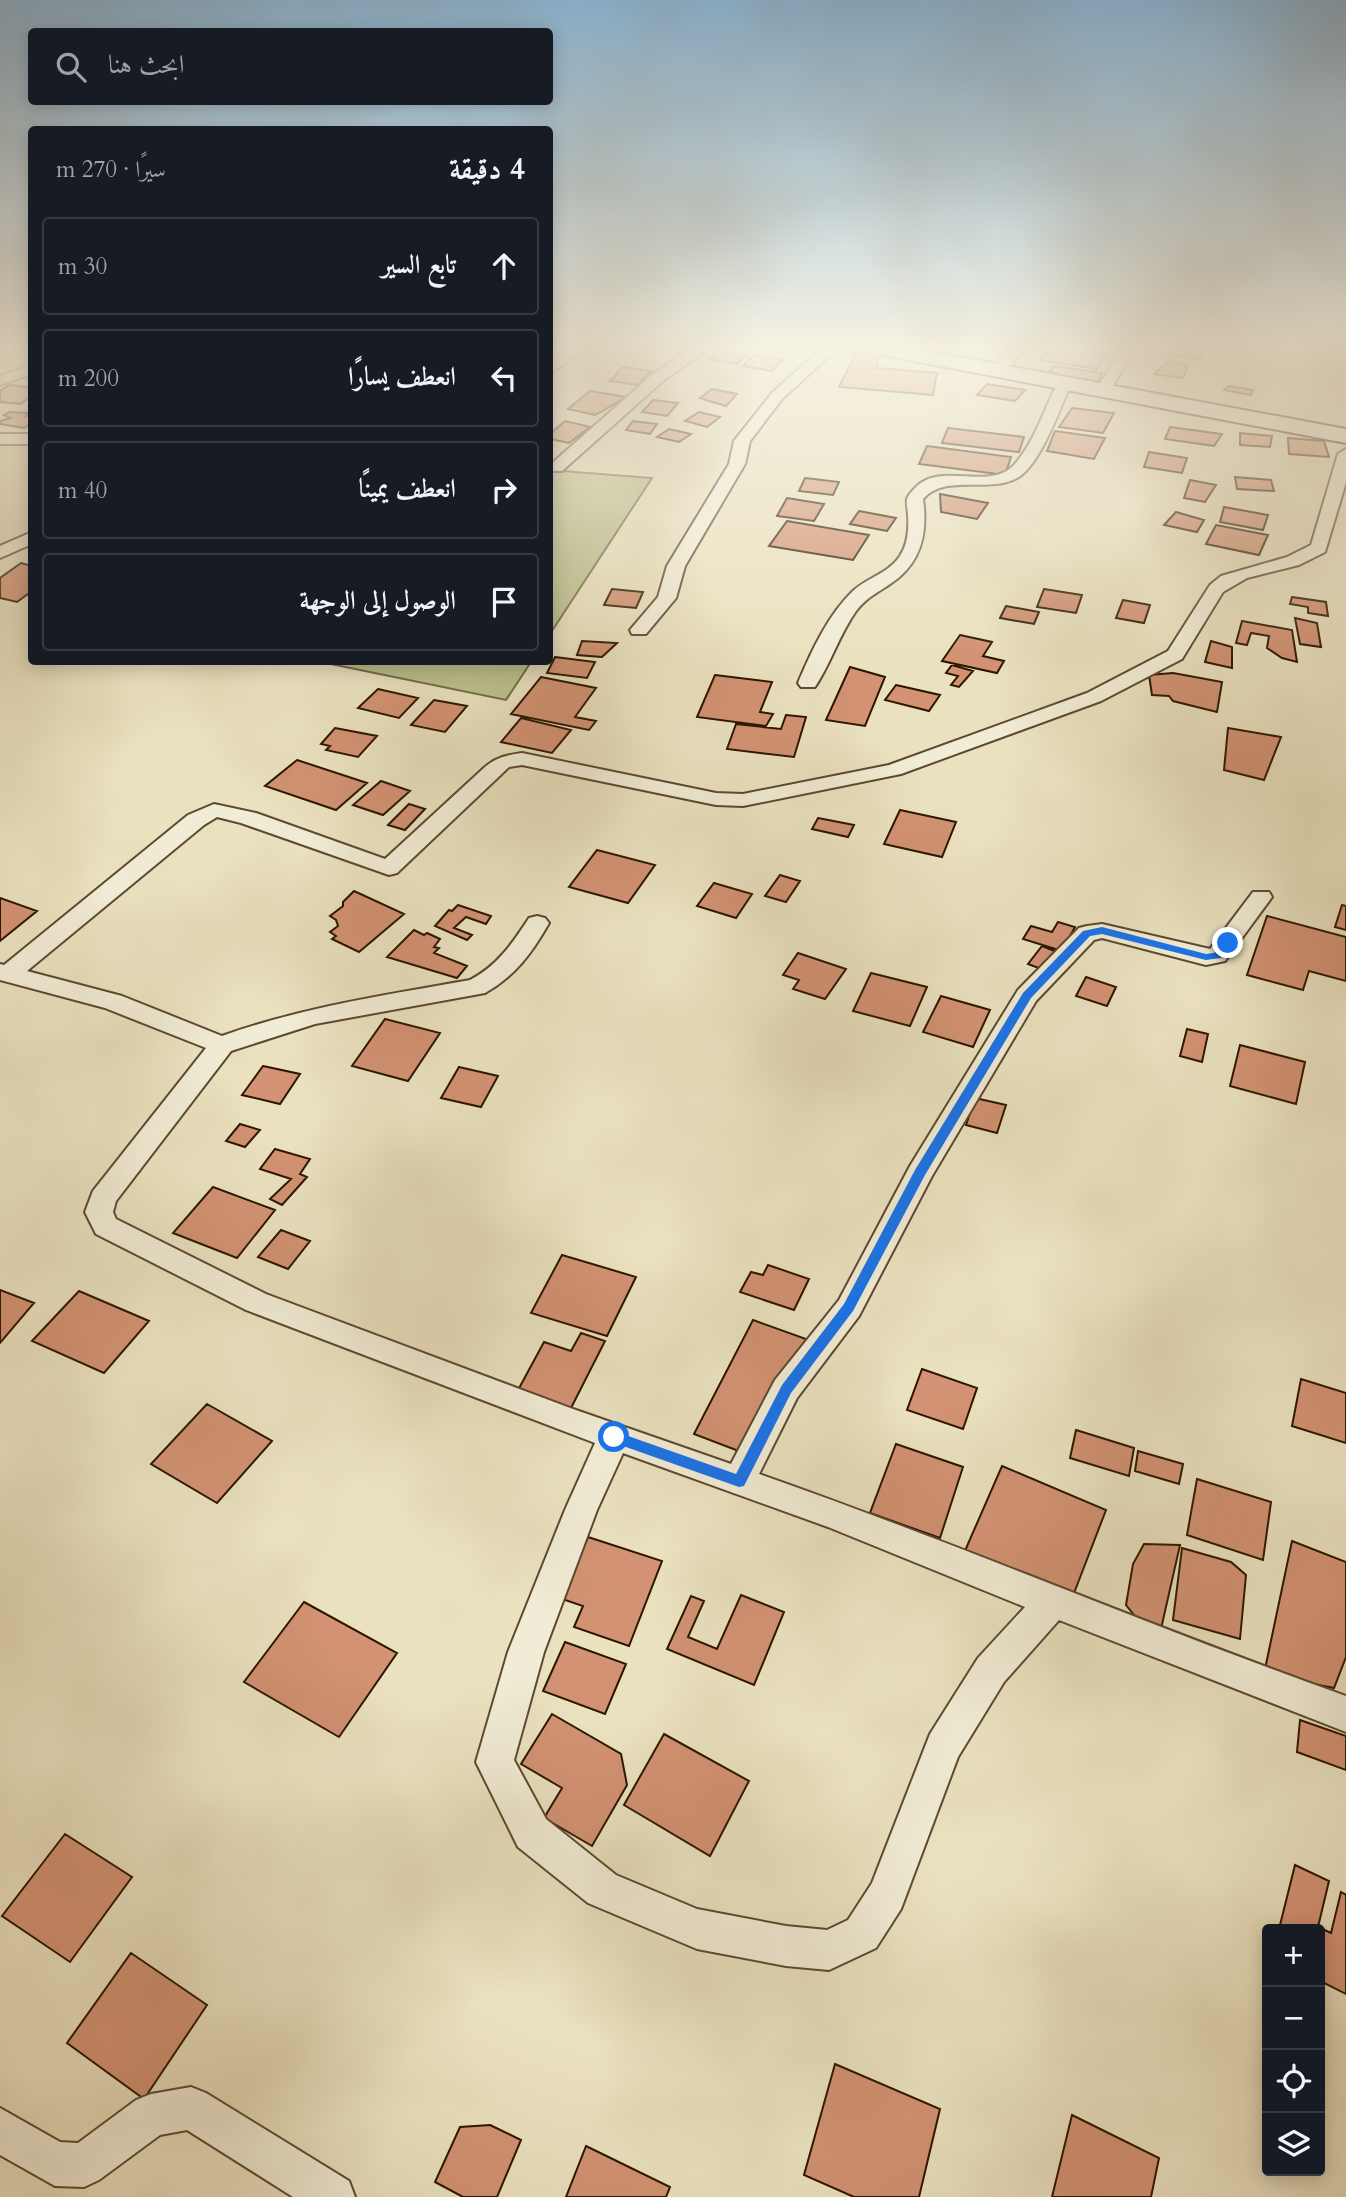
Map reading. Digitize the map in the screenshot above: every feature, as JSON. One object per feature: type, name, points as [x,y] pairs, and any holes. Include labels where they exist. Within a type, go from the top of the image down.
[{"type":"street","points":[[556,468],[577,452]]},
{"type":"street","points":[[639,630],[667,598],[676,566],[737,464],[740,452]]},
{"type":"street","points":[[808,683],[817,659],[860,594],[885,580],[905,562],[917,540],[919,523],[915,499],[927,486],[950,479],[995,480],[1011,475],[1029,452]]},
{"type":"street","points":[[4,973],[196,820],[214,810],[248,818],[389,868],[492,771],[511,759],[522,759],[716,799],[743,800],[894,770],[1094,697],[1175,655],[1216,589],[1227,580],[1293,561],[1319,548],[1346,454]]},
{"type":"street","points":[[0,553],[28,541]]},
{"type":"street","points":[[739,1481],[786,1389],[849,1307],[920,1173],[1027,996],[1087,933],[1102,931],[1206,957],[1217,956],[1261,897]]},
{"type":"street","points":[[537,923],[516,958],[497,977],[476,987],[315,1016],[275,1026],[222,1045],[103,1198],[99,1212],[106,1226],[256,1302],[614,1437],[836,1516],[1346,1714]]},
{"type":"street","points":[[4,973],[113,1002],[222,1045]]},
{"type":"street","points":[[614,1437],[581,1510],[526,1653],[495,1762],[532,1833],[602,1889],[697,1929],[786,1946],[829,1950],[862,1934],[887,1895],[943,1747],[991,1670],[1053,1601]]},
{"type":"street","points":[[0,2130],[55,2164],[84,2165],[151,2115],[191,2108],[333,2197]]},
{"type":"green space","points":[[553,470],[652,478],[553,629]]},
{"type":"green space","points":[[336,665],[529,665],[506,700]]},
{"type":"building","points":[[925,452],[969,452],[1011,457],[1005,475],[919,464]]},
{"type":"building","points":[[1050,452],[1098,452],[1094,459]]},
{"type":"building","points":[[1149,452],[1187,458],[1182,473],[1144,467]]},
{"type":"building","points":[[1289,452],[1327,452],[1329,457],[1289,454]]},
{"type":"building","points":[[1235,477],[1271,480],[1274,491],[1237,489]]},
{"type":"building","points":[[805,478],[839,482],[833,495],[799,491]]},
{"type":"building","points":[[1190,480],[1216,485],[1205,502],[1184,498]]},
{"type":"building","points":[[940,494],[988,503],[977,519],[941,512]]},
{"type":"building","points":[[787,498],[824,504],[814,521],[777,516]]},
{"type":"building","points":[[1224,507],[1268,515],[1263,530],[1220,522]]},
{"type":"building","points":[[859,511],[896,518],[887,531],[850,524]]},
{"type":"building","points":[[1176,512],[1204,520],[1197,532],[1164,525]]},
{"type":"building","points":[[787,521],[869,535],[853,560],[769,546]]},
{"type":"building","points":[[1216,525],[1268,535],[1259,555],[1206,544]]},
{"type":"building","points":[[21,563],[28,565],[28,594],[17,602],[0,598],[0,578]]},
{"type":"building","points":[[612,589],[643,592],[636,608],[604,605]]},
{"type":"building","points":[[1044,589],[1082,595],[1076,613],[1037,607]]},
{"type":"building","points":[[1292,597],[1326,602],[1328,616],[1308,613],[1308,607],[1290,604]]},
{"type":"building","points":[[1123,600],[1150,605],[1144,623],[1116,618]]},
{"type":"building","points":[[1006,606],[1039,612],[1034,624],[1000,618]]},
{"type":"building","points":[[1295,618],[1317,623],[1321,647],[1300,644]]},
{"type":"building","points":[[1242,621],[1292,630],[1297,662],[1282,658],[1267,648],[1269,636],[1251,633],[1247,645],[1236,643]]},
{"type":"building","points":[[960,635],[992,642],[983,656],[1004,661],[997,673],[942,661]]},
{"type":"building","points":[[582,641],[617,643],[602,657],[577,655]]},
{"type":"building","points":[[1211,641],[1232,647],[1232,668],[1205,662]]},
{"type":"building","points":[[555,657],[595,662],[587,678],[547,673]]},
{"type":"building","points":[[952,665],[973,671],[959,687],[951,685],[958,676],[946,673]]},
{"type":"building","points":[[850,667],[885,677],[865,726],[826,720]]},
{"type":"building","points":[[1173,673],[1222,682],[1217,712],[1173,701],[1169,696],[1152,695],[1149,675]]},
{"type":"building","points":[[715,675],[772,682],[760,712],[773,714],[766,726],[697,717]]},
{"type":"building","points":[[541,677],[596,688],[575,717],[596,721],[589,730],[511,714]]},
{"type":"building","points":[[896,685],[940,695],[929,711],[885,700]]},
{"type":"building","points":[[378,689],[418,698],[399,718],[358,708]]},
{"type":"building","points":[[434,700],[467,706],[445,732],[411,725]]},
{"type":"building","points":[[786,715],[806,717],[794,757],[727,749],[736,724],[781,729]]},
{"type":"building","points":[[521,718],[571,730],[552,753],[501,742]]},
{"type":"building","points":[[335,728],[377,736],[358,757],[326,750],[330,746],[321,744]]},
{"type":"building","points":[[1228,728],[1281,737],[1264,780],[1224,770]]},
{"type":"building","points":[[297,760],[367,783],[336,810],[265,786]]},
{"type":"building","points":[[381,781],[410,791],[383,815],[353,805]]},
{"type":"building","points":[[409,804],[425,809],[405,830],[388,825]]},
{"type":"building","points":[[900,810],[956,822],[942,857],[884,844]]},
{"type":"building","points":[[818,818],[854,825],[848,837],[812,829]]},
{"type":"building","points":[[597,850],[655,865],[628,903],[569,887]]},
{"type":"building","points":[[780,875],[800,881],[786,902],[765,896]]},
{"type":"building","points":[[714,883],[752,894],[736,918],[697,906]]},
{"type":"building","points":[[354,891],[404,914],[359,952],[332,939],[336,936],[330,932],[338,926],[336,920],[330,916],[343,906],[343,902]]},
{"type":"building","points":[[0,898],[37,911],[0,941]]},
{"type":"building","points":[[458,905],[491,916],[486,924],[466,917],[454,928],[472,935],[467,940],[435,926],[449,910],[452,911]]},
{"type":"building","points":[[1342,905],[1346,906],[1346,930],[1335,927]]},
{"type":"building","points":[[1267,916],[1346,937],[1346,981],[1309,971],[1303,990],[1247,975]]},
{"type":"building","points":[[1058,922],[1075,927],[1062,951],[1023,939],[1031,926],[1052,932]]},
{"type":"building","points":[[414,930],[440,939],[434,947],[439,948],[434,953],[467,966],[457,978],[387,957]]},
{"type":"building","points":[[1042,946],[1057,952],[1044,970],[1028,964]]},
{"type":"building","points":[[798,953],[846,969],[825,999],[793,989],[799,980],[783,975]]},
{"type":"building","points":[[871,973],[927,987],[910,1026],[853,1011]]},
{"type":"building","points":[[1086,977],[1116,987],[1107,1006],[1076,996]]},
{"type":"building","points":[[941,996],[990,1010],[973,1047],[923,1032]]},
{"type":"building","points":[[385,1019],[440,1033],[408,1081],[352,1066]]},
{"type":"building","points":[[1187,1029],[1208,1034],[1202,1062],[1180,1056]]},
{"type":"building","points":[[1240,1045],[1305,1062],[1296,1104],[1230,1086]]},
{"type":"building","points":[[263,1066],[300,1074],[280,1104],[242,1095]]},
{"type":"building","points":[[459,1067],[498,1076],[481,1107],[441,1098]]},
{"type":"building","points":[[975,1098],[1006,1105],[997,1133],[966,1125]]},
{"type":"building","points":[[240,1124],[260,1130],[245,1147],[226,1141]]},
{"type":"building","points":[[275,1149],[310,1159],[300,1174],[307,1177],[282,1205],[270,1199],[291,1179],[260,1169]]},
{"type":"building","points":[[213,1187],[275,1210],[237,1258],[173,1233]]},
{"type":"building","points":[[281,1230],[310,1241],[288,1269],[258,1257]]},
{"type":"building","points":[[562,1255],[636,1277],[607,1336],[531,1313]]},
{"type":"building","points":[[768,1265],[809,1279],[794,1310],[740,1292],[751,1272],[763,1275]]},
{"type":"building","points":[[0,1290],[34,1303],[0,1343]]},
{"type":"building","points":[[79,1291],[149,1321],[104,1373],[32,1341]]},
{"type":"building","points":[[753,1320],[806,1339],[749,1455],[694,1434]]},
{"type":"building","points":[[581,1333],[605,1341],[570,1410],[517,1392],[544,1342],[571,1351]]},
{"type":"building","points":[[922,1369],[977,1388],[963,1429],[907,1410]]},
{"type":"building","points":[[1301,1379],[1346,1393],[1346,1443],[1292,1426]]},
{"type":"building","points":[[207,1404],[272,1441],[217,1503],[151,1464]]},
{"type":"building","points":[[1076,1430],[1134,1448],[1129,1476],[1070,1458]]},
{"type":"building","points":[[896,1444],[963,1467],[940,1538],[870,1513]]},
{"type":"building","points":[[1138,1451],[1183,1464],[1179,1484],[1135,1471]]},
{"type":"building","points":[[1002,1466],[1106,1510],[1071,1601],[964,1553]]},
{"type":"building","points":[[1197,1479],[1271,1502],[1263,1560],[1187,1535]]},
{"type":"building","points":[[588,1537],[662,1561],[629,1646],[574,1627],[583,1606],[562,1599]]},
{"type":"building","points":[[1292,1541],[1346,1562],[1346,1657],[1334,1688],[1298,1681],[1265,1669]]},
{"type":"building","points":[[1144,1544],[1180,1545],[1161,1629],[1138,1620],[1126,1605],[1133,1564]]},
{"type":"building","points":[[1182,1548],[1231,1562],[1246,1575],[1240,1639],[1173,1620]]},
{"type":"building","points":[[741,1595],[784,1612],[754,1685],[667,1649],[691,1596],[704,1601],[688,1637],[717,1649]]},
{"type":"building","points":[[304,1602],[397,1653],[339,1737],[244,1682]]},
{"type":"building","points":[[565,1642],[626,1664],[605,1714],[543,1691]]},
{"type":"building","points":[[552,1714],[621,1754],[627,1785],[592,1846],[544,1818],[562,1788],[521,1764]]},
{"type":"building","points":[[1300,1720],[1346,1736],[1346,1770],[1297,1752]]},
{"type":"building","points":[[664,1734],[749,1781],[710,1856],[624,1805]]},
{"type":"building","points":[[65,1834],[132,1877],[70,1962],[2,1916]]},
{"type":"building","points":[[1295,1865],[1329,1881],[1319,1924],[1280,1924]]},
{"type":"building","points":[[1341,1892],[1346,1895],[1346,1994],[1325,1984],[1325,1930],[1331,1933]]},
{"type":"building","points":[[131,1953],[207,2005],[144,2099],[67,2043]]},
{"type":"building","points":[[835,2064],[940,2109],[919,2197],[854,2197],[804,2175]]},
{"type":"building","points":[[1072,2115],[1159,2158],[1151,2197],[1052,2197]]},
{"type":"building","points":[[490,2125],[521,2140],[497,2197],[463,2197],[435,2182],[460,2127]]},
{"type":"building","points":[[586,2146],[670,2187],[666,2197],[566,2197]]},
{"type":"route","points":[[614,1437],[739,1481],[786,1389],[849,1307],[920,1173],[1027,996],[1087,933],[1102,931],[1206,957],[1217,956],[1228,943]]}]
